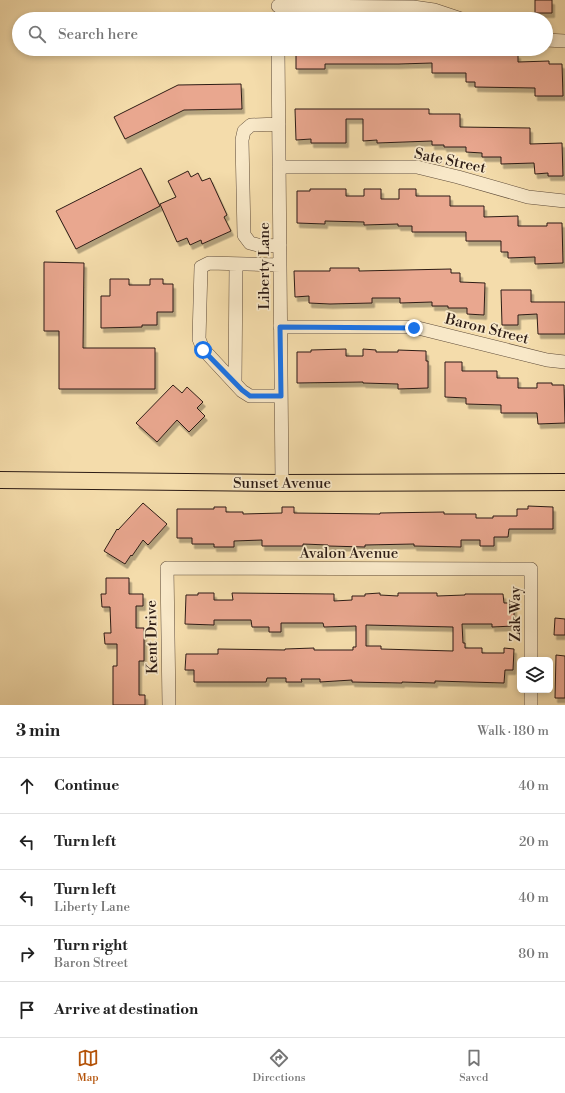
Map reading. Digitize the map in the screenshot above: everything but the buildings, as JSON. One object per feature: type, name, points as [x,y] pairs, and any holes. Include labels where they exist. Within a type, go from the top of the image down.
[{"type":"main road","name":"Sunset Avenue","points":[[0,480],[282,483],[565,482]]},
{"type":"street","points":[[278,8],[413,7],[440,12]]},
{"type":"street","points":[[553,40],[565,41]]},
{"type":"street","name":"Liberty Lane","points":[[278,56],[282,483]]},
{"type":"street","points":[[279,124],[251,125],[244,131],[242,140],[244,235],[250,243],[280,246]]},
{"type":"street","name":"Sate Street","points":[[279,166],[417,167],[528,197],[565,200]]},
{"type":"street","points":[[280,265],[208,263],[201,267],[199,339],[203,350],[242,390],[250,396],[281,396]]},
{"type":"street","points":[[235,383],[236,264]]},
{"type":"street","name":"Baron Street","points":[[280,327],[414,328],[547,360],[565,362]]},
{"type":"street","name":"Avalon Avenue","points":[[167,568],[531,569]]},
{"type":"street","name":"Kent Drive","points":[[167,568],[168,705]]},
{"type":"street","name":"Zak Way","points":[[531,569],[531,657]]},
{"type":"street","points":[[531,693],[531,705]]},
{"type":"route","points":[[203,350],[242,390],[250,396],[281,396],[280,327],[414,328]]}]
